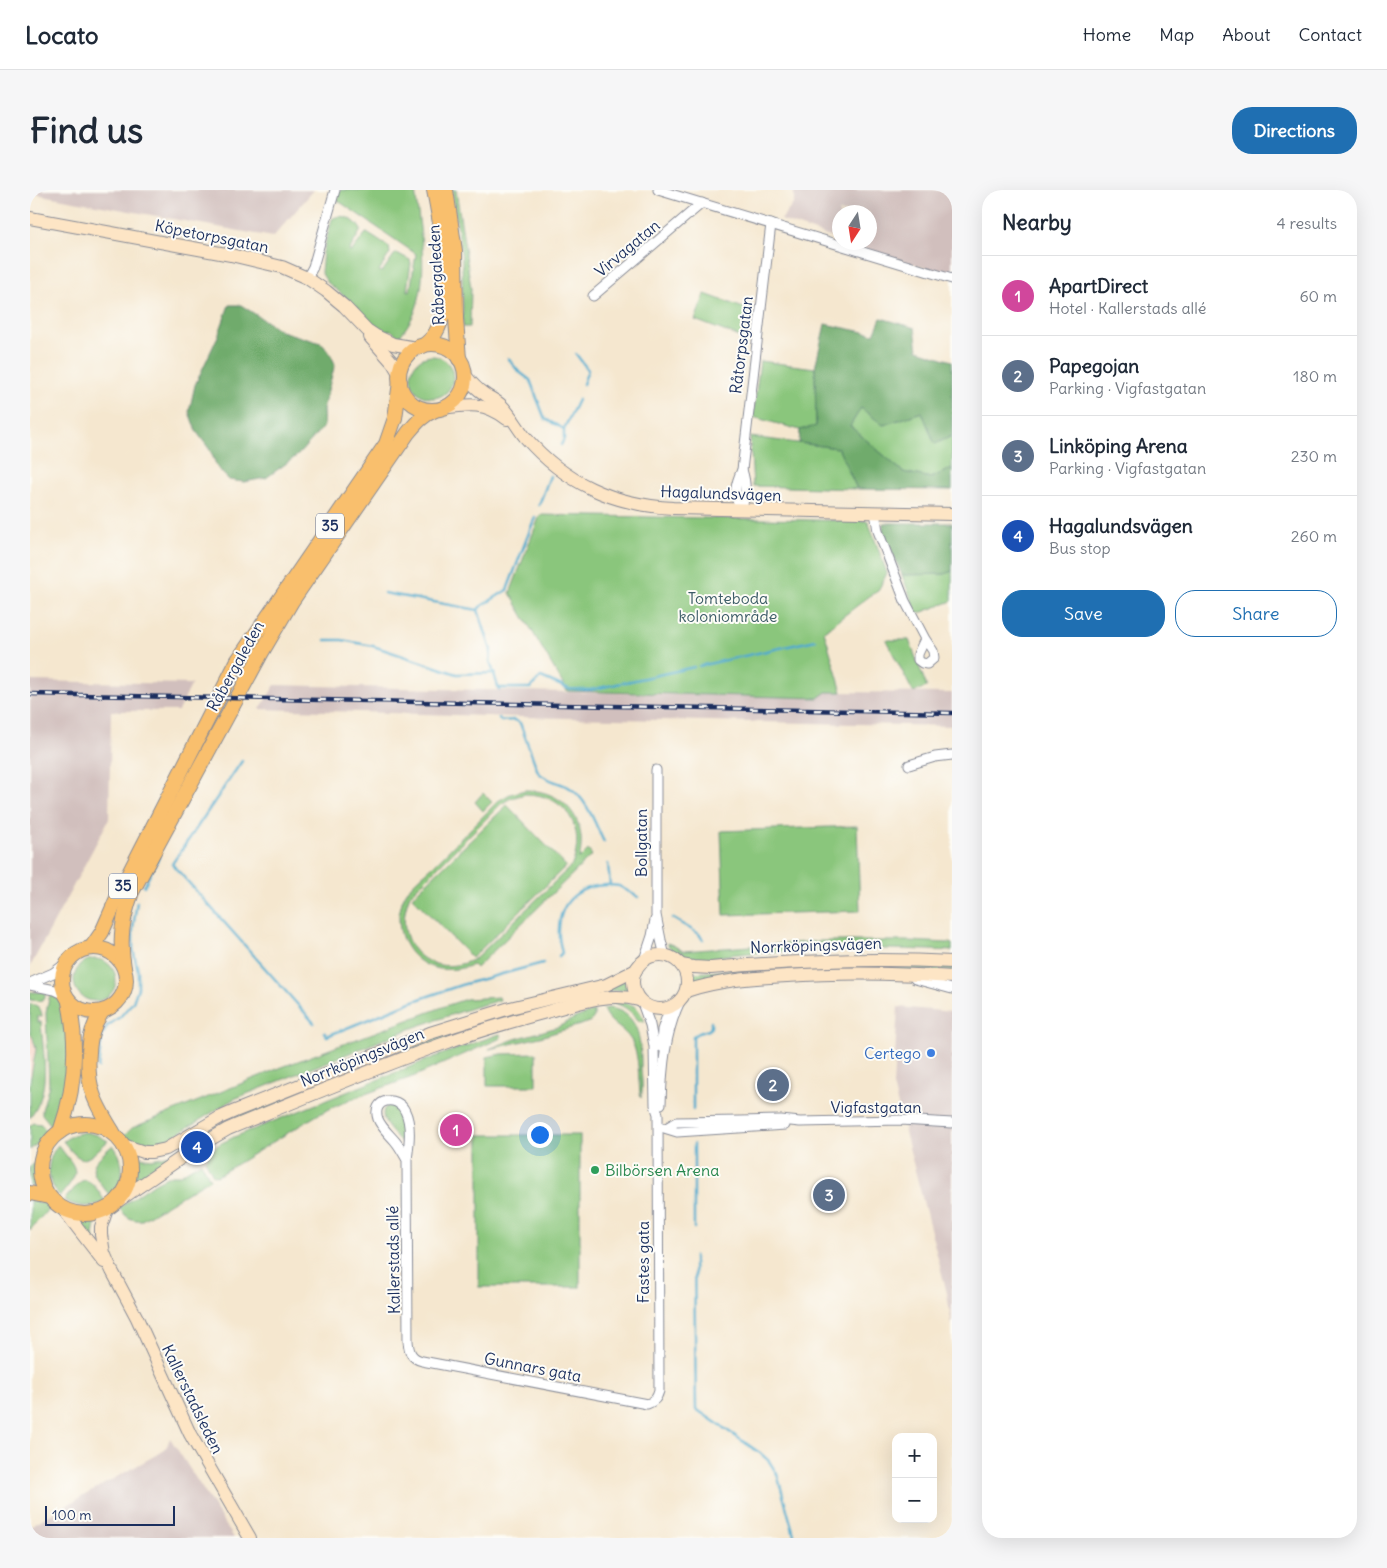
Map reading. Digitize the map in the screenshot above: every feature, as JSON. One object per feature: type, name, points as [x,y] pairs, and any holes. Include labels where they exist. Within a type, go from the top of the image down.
[{"type":"main road","name":"Råbergaleden","points":[[420,347],[433,337],[443,313],[445,290],[444,252],[434,190]]},
{"type":"main road","name":"Råbergaleden","points":[[446,190],[455,252],[456,319],[459,359]]},
{"type":"main road","name":"Köpetorpsgatan","points":[[30,218],[282,267],[306,278],[336,298],[367,330],[385,341],[420,347]]},
{"type":"main road","name":"Köpetorpsgatan","points":[[367,330],[370,338],[393,362],[400,379]]},
{"type":"main road","points":[[420,347],[433,344],[443,346],[459,359],[464,374]]},
{"type":"main road","name":"35","points":[[400,379],[405,359],[410,353],[420,347]]},
{"type":"main road","name":"35","points":[[439,408],[453,402],[460,394],[464,384],[464,374]]},
{"type":"main road","name":"Hagalundsvägen","points":[[464,374],[472,384],[502,406],[524,436],[543,456],[565,474],[586,487],[612,498],[655,507],[952,514]]},
{"type":"main road","name":"Råbergaleden","points":[[91,948],[102,932],[121,889],[238,660],[386,444],[396,412],[400,379]]},
{"type":"main road","points":[[400,379],[406,396],[412,403],[421,408],[439,408]]},
{"type":"main road","name":"Hagalundsvägen","points":[[439,408],[464,405],[488,407],[517,426]]},
{"type":"main road","name":"Råbergaleden","points":[[124,968],[121,932],[132,892],[262,652],[292,601],[408,433],[420,418],[439,408]]},
{"type":"main road","points":[[60,1132],[66,1113],[72,1075],[74,1031],[67,998],[62,989],[62,975],[66,963],[79,951],[91,948],[107,950],[120,961],[124,968]]},
{"type":"main road","points":[[654,956],[665,956],[681,965],[686,974],[687,982],[683,995],[670,1007],[655,1009],[641,1001],[633,986],[634,976],[640,965],[654,956]]},
{"type":"main road","name":"Norrköpingsvägen","points":[[681,965],[693,968],[711,968],[822,960],[907,959],[952,962]]},
{"type":"main road","name":"Norrköpingsvägen","points":[[119,1140],[144,1152],[166,1149],[235,1110],[430,1033],[510,1008],[606,984],[640,965]]},
{"type":"main road","name":"35","points":[[112,1205],[125,1191],[130,1174],[129,1156],[98,1107],[88,1078],[88,1064],[93,1025],[102,1012],[110,1008],[123,995],[126,986],[124,968]]},
{"type":"main road","name":"Norrköpingsvägen","points":[[683,995],[722,981],[827,973],[952,977]]},
{"type":"main road","name":"Norrköpingsvägen","points":[[112,1205],[197,1147],[228,1129],[448,1041],[509,1022],[597,999],[627,996],[641,1001]]},
{"type":"main road","points":[[67,998],[84,1011],[102,1012]]},
{"type":"main road","points":[[30,1158],[60,1132],[72,1126],[90,1124],[104,1128],[119,1140]]},
{"type":"main road","points":[[47,1144],[41,1160],[40,1173],[49,1197],[63,1209],[81,1214],[94,1214],[112,1205]]},
{"type":"main road","points":[[30,1193],[49,1197]]},
{"type":"main road","name":"Kallerstadsleden","points":[[112,1205],[101,1227],[104,1253],[137,1318],[190,1434],[250,1538]]},
{"type":"main road","name":"Kallerstadsleden","points":[[63,1209],[112,1271]]},
{"type":"street","points":[[306,278],[313,267],[335,190]]},
{"type":"street","points":[[658,190],[671,192],[952,279]]},
{"type":"street","name":"Virvagatan","points":[[593,296],[702,203]]},
{"type":"street","name":"Råtorpsgatan","points":[[740,510],[735,499],[735,488],[742,470],[771,224]]},
{"type":"street","points":[[875,512],[878,531],[905,601],[925,639]]},
{"type":"street","points":[[909,765],[935,757],[952,755]]},
{"type":"street","name":"Bollgatan","points":[[640,965],[652,936],[656,915],[656,770]]},
{"type":"street","name":"Bollgatan","points":[[656,915],[665,956]]},
{"type":"street","points":[[30,984],[53,973],[66,963]]},
{"type":"street","points":[[898,974],[952,989]]},
{"type":"street","points":[[30,984],[55,990],[67,998]]},
{"type":"street","name":"Fastes gata","points":[[662,1082],[670,1026],[683,995]]},
{"type":"street","name":"Fastes gata","points":[[641,1001],[650,1026],[654,1046],[656,1105],[662,1128],[659,1391],[657,1398],[647,1404]]},
{"type":"street","name":"Fastes gata","points":[[658,1114],[661,1105],[661,1044],[663,1026],[670,1007]]},
{"type":"street","name":"Kallerstads allé","points":[[406,1160],[402,1150],[378,1119],[377,1110],[384,1100],[396,1101],[401,1104],[408,1123],[406,1160],[408,1348],[413,1358]]},
{"type":"street","name":"Vigfastgatan","points":[[662,1128],[676,1122],[781,1120],[800,1122],[901,1120],[952,1123]]},
{"type":"street","name":"Gunnars gata","points":[[413,1358],[647,1404]]},
{"type":"shaded area","points":[[30,190],[314,190],[273,237],[30,193]]},
{"type":"shaded area","points":[[794,190],[952,190],[952,276],[870,250],[877,250],[877,205],[832,205],[832,238],[781,220],[794,203]]},
{"type":"shaded area","points":[[30,681],[192,684],[178,711],[111,711],[109,819],[30,967]]},
{"type":"shaded area","points":[[275,685],[817,698],[826,692],[952,693],[952,726],[520,717],[260,709]]},
{"type":"shaded area","points":[[898,1007],[952,1012],[952,1326],[947,1293],[893,1086]]},
{"type":"shaded area","points":[[30,1033],[36,1049],[30,1082]]},
{"type":"shaded area","points":[[170,1438],[234,1538],[30,1538],[30,1526],[163,1451]]},
{"type":"green space","points":[[340,190],[415,190],[421,237],[422,284],[414,314],[399,337],[391,330],[380,332],[355,305],[327,282],[321,272],[323,252],[332,219],[340,216],[352,220],[361,230],[349,251],[351,252],[366,233],[389,247],[390,253],[379,271],[382,272],[397,253],[410,260],[407,290],[410,291],[416,254],[337,200]]},
{"type":"green space","points":[[452,190],[456,190],[471,288],[470,327],[463,327],[462,258]]},
{"type":"green space","points":[[705,294],[749,310],[745,339],[695,320]]},
{"type":"green space","points":[[229,305],[241,305],[281,331],[321,343],[330,353],[335,364],[323,409],[324,426],[298,455],[266,478],[244,482],[229,480],[218,469],[210,450],[196,431],[189,412],[195,385],[218,336]]},
{"type":"green space","points":[[881,318],[915,328],[918,350],[952,361],[952,436],[935,444],[922,412],[883,425],[861,408],[850,426],[903,472],[931,478],[952,468],[952,490],[857,489],[838,448],[799,443],[800,430],[816,426],[815,368],[825,324],[874,334]]},
{"type":"green space","points":[[436,356],[444,359],[450,365],[453,377],[450,389],[444,395],[428,398],[420,395],[414,389],[411,373],[414,365],[420,359]]},
{"type":"green space","points":[[760,361],[815,368],[816,427],[800,430],[753,417]]},
{"type":"green space","points":[[861,408],[884,425],[922,412],[935,444],[952,436],[952,468],[931,478],[903,472],[850,426]]},
{"type":"green space","points":[[750,437],[838,448],[857,489],[753,486]]},
{"type":"green space","name":"Tomteboda koloniområde","points":[[540,515],[868,521],[887,573],[879,589],[824,631],[842,692],[826,692],[818,698],[567,691],[510,593]]},
{"type":"green space","points":[[883,523],[952,523],[952,571],[945,574],[902,575],[883,531]]},
{"type":"green space","points":[[952,571],[952,601],[917,614],[902,575],[945,574]]},
{"type":"green space","points":[[886,640],[909,640],[927,687],[913,692]]},
{"type":"green space","points":[[525,790],[539,791],[551,795],[562,802],[577,820],[581,845],[579,859],[588,850],[592,855],[476,968],[473,965],[450,970],[428,966],[409,951],[405,943],[399,918],[402,901],[415,882],[498,801],[510,794]],"holes":[[[525,794],[552,800],[562,807],[570,816],[575,826],[577,838],[572,865],[476,958],[459,964],[443,965],[429,962],[418,954],[410,943],[405,929],[405,913],[410,895],[501,804],[511,798]]]},
{"type":"green space","points":[[483,793],[492,802],[483,811],[475,802]]},
{"type":"green space","points":[[507,805],[566,866],[472,958],[412,897]]},
{"type":"green space","points":[[857,826],[860,911],[724,915],[721,831]]},
{"type":"green space","points":[[819,941],[949,943],[952,944],[952,951],[886,949],[819,950],[735,954],[699,960],[679,955],[667,943],[683,951]]},
{"type":"green space","points":[[99,959],[107,962],[113,968],[116,980],[113,992],[107,998],[91,1001],[83,998],[77,992],[74,976],[77,968],[83,962]]},
{"type":"green space","points":[[811,965],[952,967],[952,971],[732,974],[703,979],[693,983],[692,973]]},
{"type":"green space","points":[[627,980],[628,990],[608,991],[547,1006],[198,1140],[134,1183],[137,1169],[135,1156],[151,1159],[166,1156],[227,1120],[457,1029]]},
{"type":"green space","points":[[30,992],[45,992],[45,998],[40,1001],[30,1000]]},
{"type":"green space","points":[[50,994],[60,1000],[63,1006],[68,1037],[66,1083],[54,1129],[42,1114],[49,1085],[46,1013]]},
{"type":"green space","points":[[499,997],[500,1000],[415,1027],[234,1099],[161,1144],[144,1145],[124,1136],[132,1128],[282,1067],[448,1005],[466,999]]},
{"type":"green space","points":[[613,1001],[633,1006],[639,1011],[645,1022],[639,1021],[628,1010],[613,1003]]},
{"type":"green space","points":[[30,1004],[39,1007],[42,1013],[42,1016],[38,1016],[38,1022],[41,1022],[45,1072],[41,1096],[30,1118],[30,1082],[36,1049],[30,1033]]},
{"type":"green space","points":[[609,1008],[620,1011],[628,1016],[637,1031],[640,1050],[641,1098],[638,1061],[634,1047],[628,1036],[605,1014],[603,1009]]},
{"type":"green space","points":[[594,1011],[594,1017],[590,1022],[540,1037],[489,1049],[515,1039],[558,1027]]},
{"type":"green space","points":[[500,1034],[501,1038],[415,1076],[349,1100],[319,1114],[217,1176],[213,1175],[205,1160],[216,1146],[234,1137],[437,1056]]},
{"type":"green space","points":[[536,1053],[536,1086],[487,1086],[487,1057],[501,1054]]},
{"type":"green space","points":[[389,1105],[400,1110],[403,1115],[405,1147],[384,1120],[384,1109]]},
{"type":"green space","points":[[34,1123],[41,1124],[49,1134],[30,1150],[30,1126]]},
{"type":"green space","points":[[85,1132],[97,1135],[108,1141],[85,1159],[76,1155],[63,1141],[73,1135]]},
{"type":"green space","points":[[479,1135],[580,1135],[580,1287],[479,1287]]},
{"type":"green space","points":[[58,1145],[75,1170],[72,1181],[60,1196],[52,1184],[49,1171],[51,1158]]},
{"type":"green space","points":[[113,1145],[120,1158],[122,1171],[119,1185],[111,1197],[93,1170],[98,1159]]},
{"type":"green space","points":[[201,1162],[210,1179],[142,1220],[129,1218],[119,1208],[155,1183],[171,1175],[180,1175]]},
{"type":"green space","points":[[34,1163],[37,1186],[30,1186],[30,1167]]},
{"type":"green space","points":[[84,1180],[93,1185],[105,1201],[95,1205],[84,1206],[74,1205],[64,1200]]},
{"type":"green space","points":[[30,1200],[50,1207],[30,1230]]},
{"type":"green space","points":[[75,1220],[96,1220],[93,1235],[94,1241]]},
{"type":"waterway","points":[[576,354],[588,370],[583,384]]},
{"type":"waterway","points":[[508,358],[518,371],[530,380],[545,419],[564,429]]},
{"type":"waterway","points":[[561,445],[564,439],[564,429],[578,400]]},
{"type":"waterway","points":[[539,505],[550,476]]},
{"type":"waterway","points":[[499,690],[490,661],[491,650],[478,610],[507,590],[535,517]]},
{"type":"waterway","points":[[384,593],[478,610]]},
{"type":"waterway","points":[[325,640],[342,640],[373,646],[457,674],[495,673]]},
{"type":"waterway","points":[[699,666],[816,640]]},
{"type":"waterway","points":[[499,688],[530,688],[541,677],[569,689],[590,690],[694,667]]},
{"type":"waterway","points":[[499,718],[501,721],[514,720],[520,723],[538,772],[576,793],[590,812],[604,842]]},
{"type":"waterway","points":[[242,761],[172,864],[314,1023]]},
{"type":"waterway","points":[[144,886],[159,857]]},
{"type":"waterway","points":[[608,864],[610,885],[619,886],[638,897]]},
{"type":"waterway","points":[[559,956],[562,953],[559,935],[560,918],[568,902],[574,895],[590,887],[610,885]]},
{"type":"waterway","points":[[98,1068],[102,1037],[107,1026],[120,1017],[133,1002],[138,988],[138,971],[133,949],[133,928],[137,902]]},
{"type":"waterway","points":[[672,918],[699,934],[703,940]]},
{"type":"waterway","points":[[324,1032],[327,1036],[411,1002],[461,985],[543,963]]},
{"type":"waterway","points":[[693,1109],[693,1036],[709,1030],[711,1022]]},
{"type":"waterway","points":[[694,1144],[694,1228]]},
{"type":"waterway","points":[[694,1256],[696,1409],[769,1461],[777,1474],[795,1538]]},
{"type":"railway","points":[[30,694],[952,713]]},
{"type":"place","name":"Certego","points":[[931,1053]]},
{"type":"place","name":"Papegojan","points":[[773,1085]]},
{"type":"place","name":"ApartDirect","points":[[456,1130]]},
{"type":"place","name":"Hagalundsvägen","points":[[197,1147]]},
{"type":"place","name":"Bilbörsen Arena","points":[[595,1170]]},
{"type":"place","name":"Linköping Arena","points":[[829,1195]]}]
